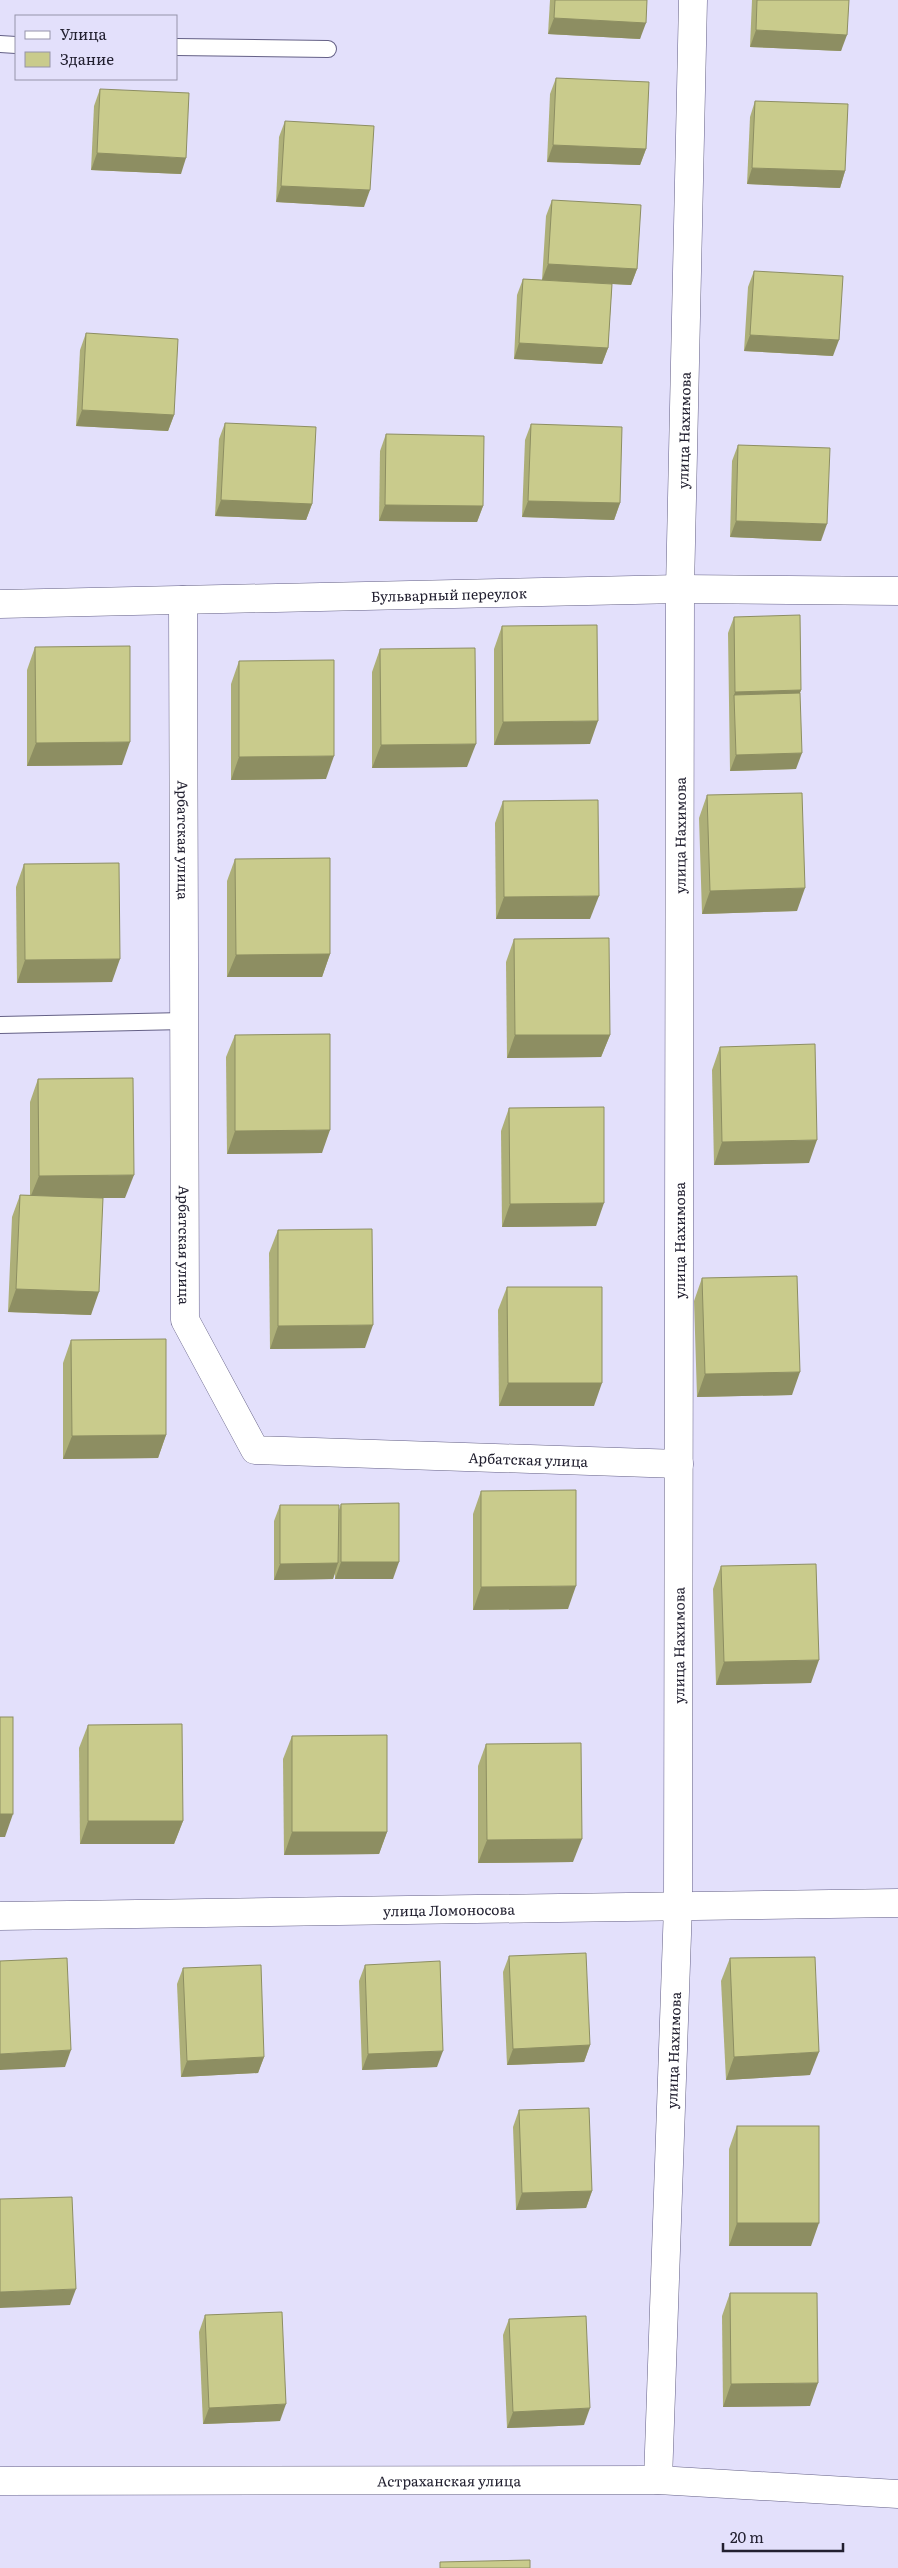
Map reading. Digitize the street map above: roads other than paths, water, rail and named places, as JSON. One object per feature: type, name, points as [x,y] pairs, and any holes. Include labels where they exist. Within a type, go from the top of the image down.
[{"type":"street","name":"улица Нахимова","points":[[658,2480],[678,1906],[680,589],[693,0]]},
{"type":"street","name":"Бульварный переулок","points":[[0,604],[680,589],[898,591]]},
{"type":"street","name":"Арбатская улица","points":[[183,600],[185,1320],[255,1450],[679,1464]]},
{"type":"street","name":"улица Ломоносова","points":[[0,1916],[898,1903]]},
{"type":"street","name":"Астраханская улица","points":[[0,2481],[658,2480],[898,2494]]},
{"type":"lane","points":[[0,44],[15,45]]},
{"type":"lane","points":[[178,47],[328,49]]},
{"type":"lane","points":[[0,1025],[184,1021]]}]
